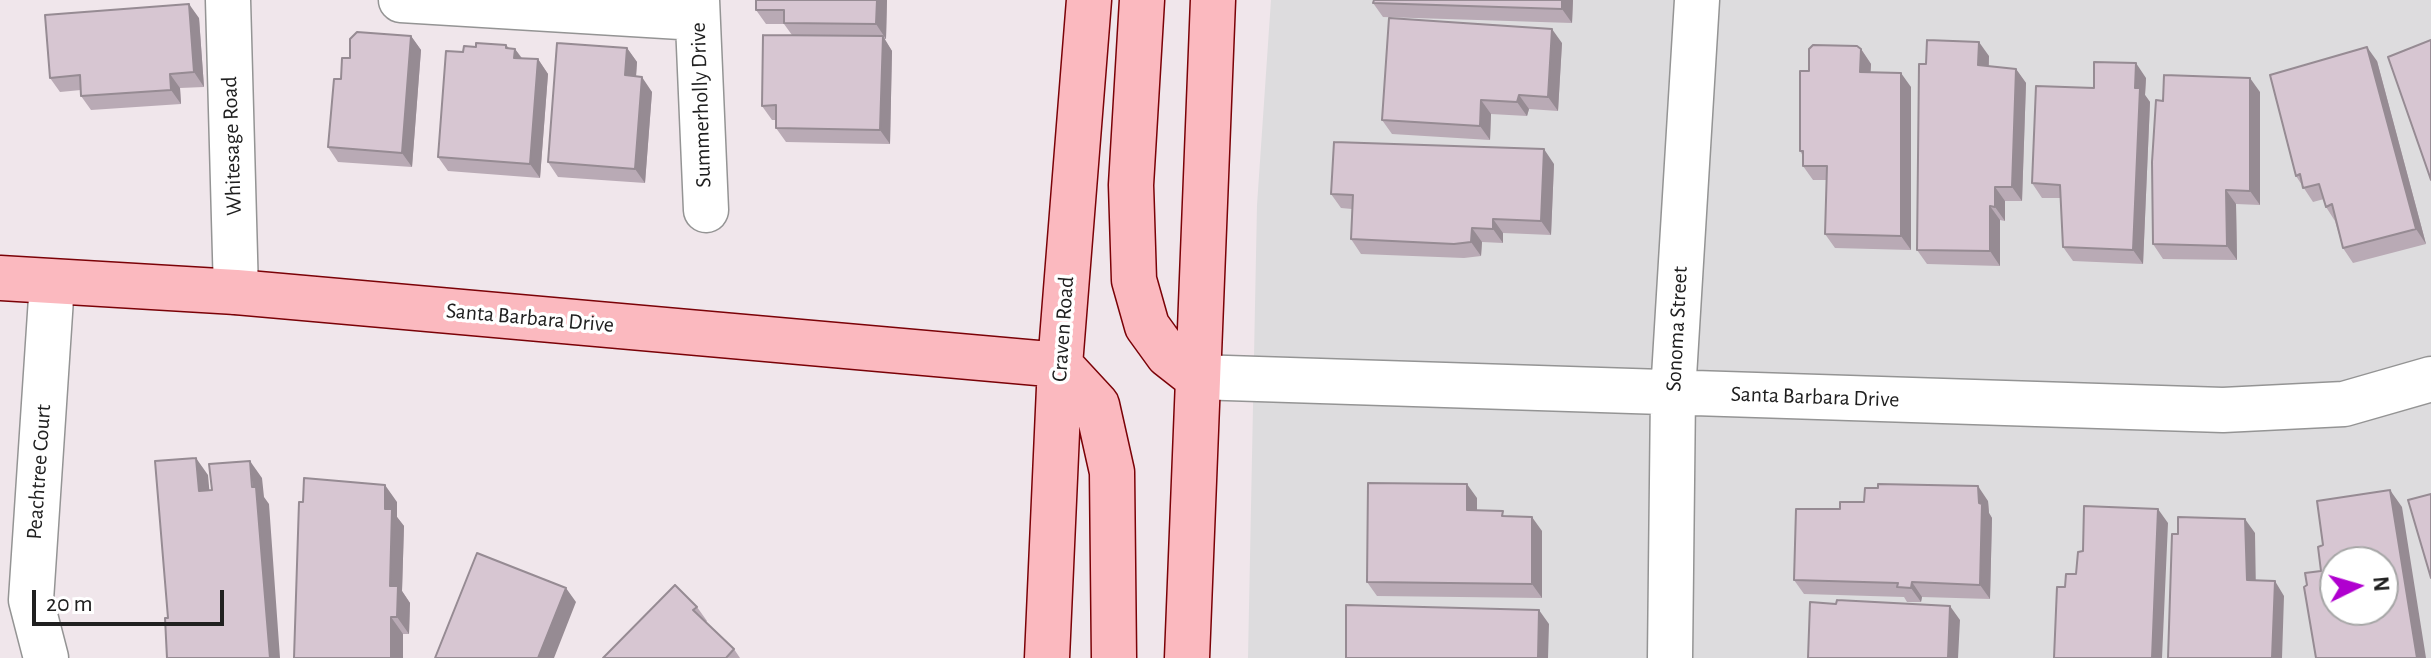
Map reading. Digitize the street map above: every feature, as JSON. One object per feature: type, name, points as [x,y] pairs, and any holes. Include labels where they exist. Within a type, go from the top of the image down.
[{"type":"main road","name":"Craven Road","points":[[1047,658],[1060,365],[1089,0]]},
{"type":"main road","points":[[1142,0],[1131,185],[1134,280],[1147,326],[1168,355],[1196,377]]},
{"type":"main road","points":[[1187,658],[1213,0]]},
{"type":"main road","name":"Santa Barbara Drive","points":[[0,278],[236,292],[1060,365]]},
{"type":"main road","points":[[1060,365],[1097,405],[1112,472],[1114,658]]},
{"type":"street","name":"Whitesage Road","points":[[228,0],[236,292]]},
{"type":"street","points":[[401,0],[697,9]]},
{"type":"street","name":"Sonoma Street","points":[[1670,658],[1673,393],[1697,0]]},
{"type":"street","name":"Summerholly Drive","points":[[697,9],[706,210]]},
{"type":"street","name":"Peachtree Court","points":[[46,658],[31,600],[52,283]]},
{"type":"street","name":"Santa Barbara Drive","points":[[1196,377],[2223,410],[2344,404],[2431,379]]},
{"type":"shaded area","points":[[1271,0],[2431,0],[2431,658],[1248,658],[1257,205]]},
{"type":"building","points":[[756,0],[877,0],[876,24],[784,23],[784,10],[756,10]]},
{"type":"building","points":[[1374,0],[1562,0],[1562,9],[1373,3]]},
{"type":"building","points":[[189,4],[194,72],[170,74],[171,90],[81,96],[80,75],[50,78],[45,15]]},
{"type":"building","points":[[1389,18],[1552,29],[1548,97],[1519,95],[1517,102],[1481,100],[1480,126],[1382,120]]},
{"type":"building","points":[[357,32],[411,36],[402,153],[328,147],[334,79],[341,79],[342,58],[350,58],[350,39]]},
{"type":"building","points":[[763,35],[883,36],[880,130],[776,128],[776,105],[762,106]]},
{"type":"building","points":[[1927,40],[1979,42],[1978,65],[2016,69],[2012,187],[1995,187],[1995,207],[1990,206],[1990,251],[1917,250],[1919,64],[1926,64]]},
{"type":"building","points":[[2431,40],[2431,180],[2388,57]]},
{"type":"building","points":[[476,43],[506,45],[506,48],[515,49],[514,58],[538,59],[530,164],[438,157],[446,51],[463,52],[464,46],[476,47]]},
{"type":"building","points":[[557,43],[627,48],[625,75],[642,77],[635,169],[548,162]]},
{"type":"building","points":[[1813,45],[1857,46],[1861,49],[1860,72],[1901,73],[1901,236],[1825,234],[1827,166],[1803,166],[1803,151],[1800,151],[1800,71],[1809,71],[1809,49]]},
{"type":"building","points":[[2367,47],[2416,229],[2343,248],[2332,204],[2326,207],[2319,184],[2303,188],[2300,174],[2296,176],[2270,75]]},
{"type":"building","points":[[2094,62],[2136,63],[2135,88],[2140,88],[2133,250],[2063,247],[2060,185],[2032,183],[2036,86],[2094,88]]},
{"type":"building","points":[[2164,75],[2250,78],[2250,191],[2226,190],[2227,246],[2153,244],[2152,162],[2156,100],[2163,101]]},
{"type":"building","points":[[1334,142],[1544,149],[1541,221],[1493,219],[1493,229],[1472,228],[1471,242],[1454,244],[1351,239],[1353,195],[1331,194]]},
{"type":"building","points":[[196,458],[199,491],[212,490],[209,464],[250,461],[252,487],[256,487],[270,658],[167,658],[165,618],[168,618],[155,461]]},
{"type":"building","points":[[304,478],[385,485],[385,509],[392,509],[390,586],[398,586],[397,617],[391,617],[391,658],[294,658],[299,502],[303,502]]},
{"type":"building","points":[[1368,483],[1467,484],[1467,510],[1503,511],[1502,516],[1532,517],[1532,584],[1367,582]]},
{"type":"building","points":[[1878,484],[1978,486],[1979,503],[1982,504],[1980,585],[1912,582],[1911,588],[1897,587],[1898,583],[1794,580],[1796,509],[1840,509],[1840,502],[1864,502],[1865,488],[1878,488]]},
{"type":"building","points":[[2390,490],[2399,546],[2320,546],[2323,545],[2317,501]]},
{"type":"building","points":[[2431,494],[2431,578],[2408,500]]},
{"type":"building","points":[[2084,506],[2158,509],[2152,658],[2054,658],[2057,587],[2065,587],[2066,574],[2076,574],[2078,552],[2083,551]]},
{"type":"building","points":[[2178,517],[2245,519],[2247,580],[2275,581],[2272,658],[2168,658],[2172,534],[2178,534]]},
{"type":"building","points":[[2399,546],[2417,658],[2316,658],[2304,587],[2307,585],[2305,573],[2319,571],[2319,626],[2399,626]]},
{"type":"building","points":[[477,553],[566,588],[538,658],[435,658]]},
{"type":"building","points":[[675,585],[697,607],[693,610],[734,649],[726,658],[603,658]]},
{"type":"building","points":[[1837,600],[1950,606],[1948,658],[1808,658],[1810,602],[1836,604]]},
{"type":"building","points":[[1346,605],[1539,610],[1538,658],[1346,658]]}]
